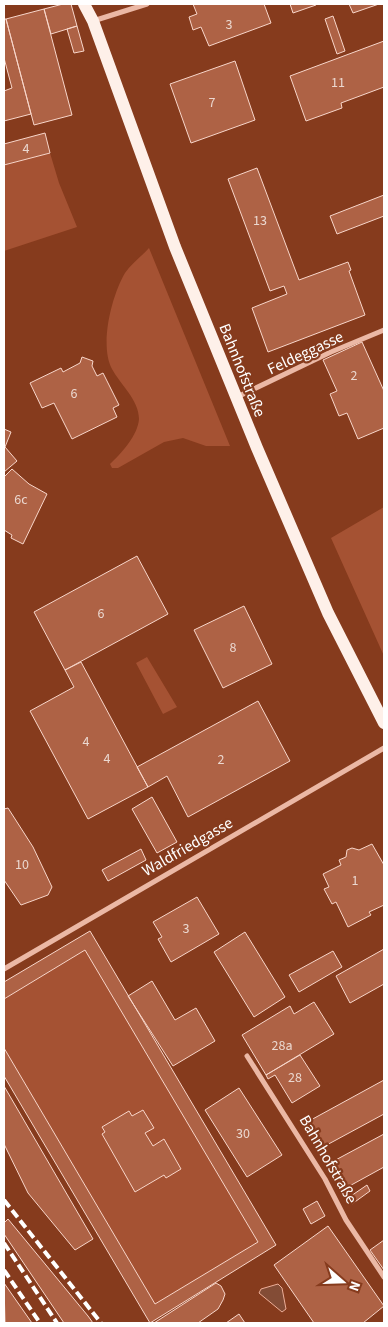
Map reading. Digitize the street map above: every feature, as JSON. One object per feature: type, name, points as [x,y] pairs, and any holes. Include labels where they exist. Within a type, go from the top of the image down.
[{"type":"main road","name":"Bahnhofstraße","points":[[84,4],[93,21]]},
{"type":"main road","name":"Bahnhofstraße","points":[[89,4],[93,21],[169,232],[236,397],[328,613],[384,723]]},
{"type":"street","points":[[93,21],[146,4]]},
{"type":"street","name":"Feldeggasse","points":[[236,397],[331,352],[384,330]]},
{"type":"street","name":"Waldfriedgasse","points":[[4,968],[384,748]]},
{"type":"street","name":"Bahnhofstraße","points":[[247,1056],[325,1179],[346,1220],[384,1277]]},
{"type":"shaded area","points":[[50,153],[59,183],[77,227],[4,251],[4,165]]},
{"type":"shaded area","points":[[149,248],[230,446],[206,446],[183,438],[164,442],[118,468],[112,468],[110,464],[124,450],[132,438],[139,419],[136,405],[115,375],[108,359],[107,334],[109,320],[120,282],[125,273]]},
{"type":"shaded area","points":[[384,507],[384,656],[331,538]]},
{"type":"shaded area","points":[[147,657],[177,707],[163,714],[136,663]]},
{"type":"shaded area","points":[[85,950],[258,1242],[155,1304],[4,1048],[4,999]]},
{"type":"shaded area","points":[[278,1284],[282,1288],[286,1309],[282,1312],[259,1293],[261,1289]]},
{"type":"building","points":[[71,4],[77,26],[51,34],[44,9]]},
{"type":"building","points":[[193,4],[264,4],[271,23],[209,46],[201,27],[193,30],[189,17],[197,14]]},
{"type":"building","points":[[290,4],[315,4],[316,5],[293,13]]},
{"type":"building","points":[[349,4],[379,4],[353,13]]},
{"type":"building","points":[[44,9],[72,115],[34,125],[6,19]]},
{"type":"building","points":[[333,16],[345,51],[337,54],[325,19]]},
{"type":"building","points":[[4,19],[6,19],[31,114],[4,121],[4,91],[12,88],[4,58]]},
{"type":"building","points":[[77,26],[84,51],[74,53],[67,29]]},
{"type":"building","points":[[384,41],[384,87],[341,103],[342,108],[306,121],[290,76]]},
{"type":"building","points":[[235,61],[255,120],[191,143],[170,84]]},
{"type":"building","points":[[45,133],[50,153],[4,165],[4,144]]},
{"type":"building","points":[[257,168],[299,280],[348,262],[351,270],[349,271],[365,315],[268,352],[252,308],[287,294],[284,286],[270,291],[228,179]]},
{"type":"building","points":[[384,195],[384,216],[337,234],[330,216]]},
{"type":"building","points":[[362,342],[384,391],[384,428],[358,439],[347,413],[339,416],[330,394],[337,391],[323,360]]},
{"type":"building","points":[[82,357],[93,361],[92,366],[97,376],[103,373],[119,405],[113,408],[117,417],[72,439],[54,403],[42,408],[30,383],[61,368],[63,372],[80,363]]},
{"type":"building","points":[[4,429],[11,432],[5,447],[17,461],[4,472]]},
{"type":"building","points":[[12,469],[29,484],[47,494],[23,544],[11,538],[12,535],[4,530],[4,477]]},
{"type":"building","points":[[137,556],[168,614],[65,670],[34,612]]},
{"type":"building","points":[[244,606],[272,664],[223,688],[194,630]]},
{"type":"building","points":[[81,662],[148,787],[88,819],[30,711],[74,687],[65,670]]},
{"type":"building","points":[[258,701],[290,761],[188,817],[167,776],[148,787],[137,767]]},
{"type":"building","points":[[152,797],[177,842],[157,853],[132,809]]},
{"type":"building","points":[[8,808],[33,847],[52,887],[48,895],[21,905],[4,880],[4,809]]},
{"type":"building","points":[[372,844],[384,865],[384,905],[369,912],[371,915],[348,927],[336,902],[332,904],[324,889],[329,887],[323,874],[341,865],[339,860],[346,857],[347,850],[352,848],[359,850]]},
{"type":"building","points":[[141,849],[146,860],[108,881],[102,870]]},
{"type":"building","points":[[197,897],[219,934],[171,962],[158,939],[162,937],[153,922]]},
{"type":"building","points":[[90,931],[276,1245],[150,1323],[4,1076],[4,1048],[155,1304],[258,1242],[85,950],[4,999],[4,982]]},
{"type":"building","points":[[245,932],[285,997],[254,1017],[214,952]]},
{"type":"building","points":[[384,949],[384,984],[350,1003],[336,976]]},
{"type":"building","points":[[333,951],[342,967],[299,992],[289,975]]},
{"type":"building","points":[[152,981],[175,1020],[196,1008],[215,1041],[173,1066],[128,996]]},
{"type":"building","points":[[314,1002],[334,1034],[266,1075],[242,1035],[290,1006],[294,1014]]},
{"type":"building","points":[[300,1055],[320,1086],[292,1103],[275,1075],[268,1079],[266,1075]]},
{"type":"building","points":[[384,1080],[384,1114],[323,1147],[309,1121]]},
{"type":"building","points":[[4,1086],[93,1239],[75,1250],[28,1193],[4,1144]]},
{"type":"building","points":[[239,1088],[282,1155],[247,1177],[205,1110]]},
{"type":"building","points":[[143,1110],[154,1128],[145,1133],[153,1146],[164,1139],[181,1169],[166,1178],[164,1175],[135,1192],[102,1134],[105,1132],[102,1127],[129,1111],[132,1116]]},
{"type":"building","points":[[384,1134],[384,1167],[344,1189],[330,1163]]},
{"type":"building","points":[[367,1185],[370,1191],[352,1204],[348,1198]]},
{"type":"building","points":[[317,1201],[325,1216],[311,1224],[303,1209]]},
{"type":"building","points":[[8,1219],[93,1323],[64,1323],[4,1234],[4,1223]]},
{"type":"building","points":[[328,1226],[384,1306],[363,1323],[314,1323],[274,1265]]},
{"type":"building","points":[[384,1240],[384,1270],[370,1250]]},
{"type":"building","points":[[4,1283],[32,1323],[5,1323]]},
{"type":"building","points":[[216,1283],[221,1286],[225,1294],[223,1300],[218,1309],[198,1323],[154,1323]]},
{"type":"building","points":[[239,1314],[245,1323],[226,1323]]},
{"type":"railway","points":[[4,1200],[101,1323]]},
{"type":"railway","points":[[4,1243],[57,1323]]},
{"type":"railway","points":[[4,1270],[40,1323]]}]
